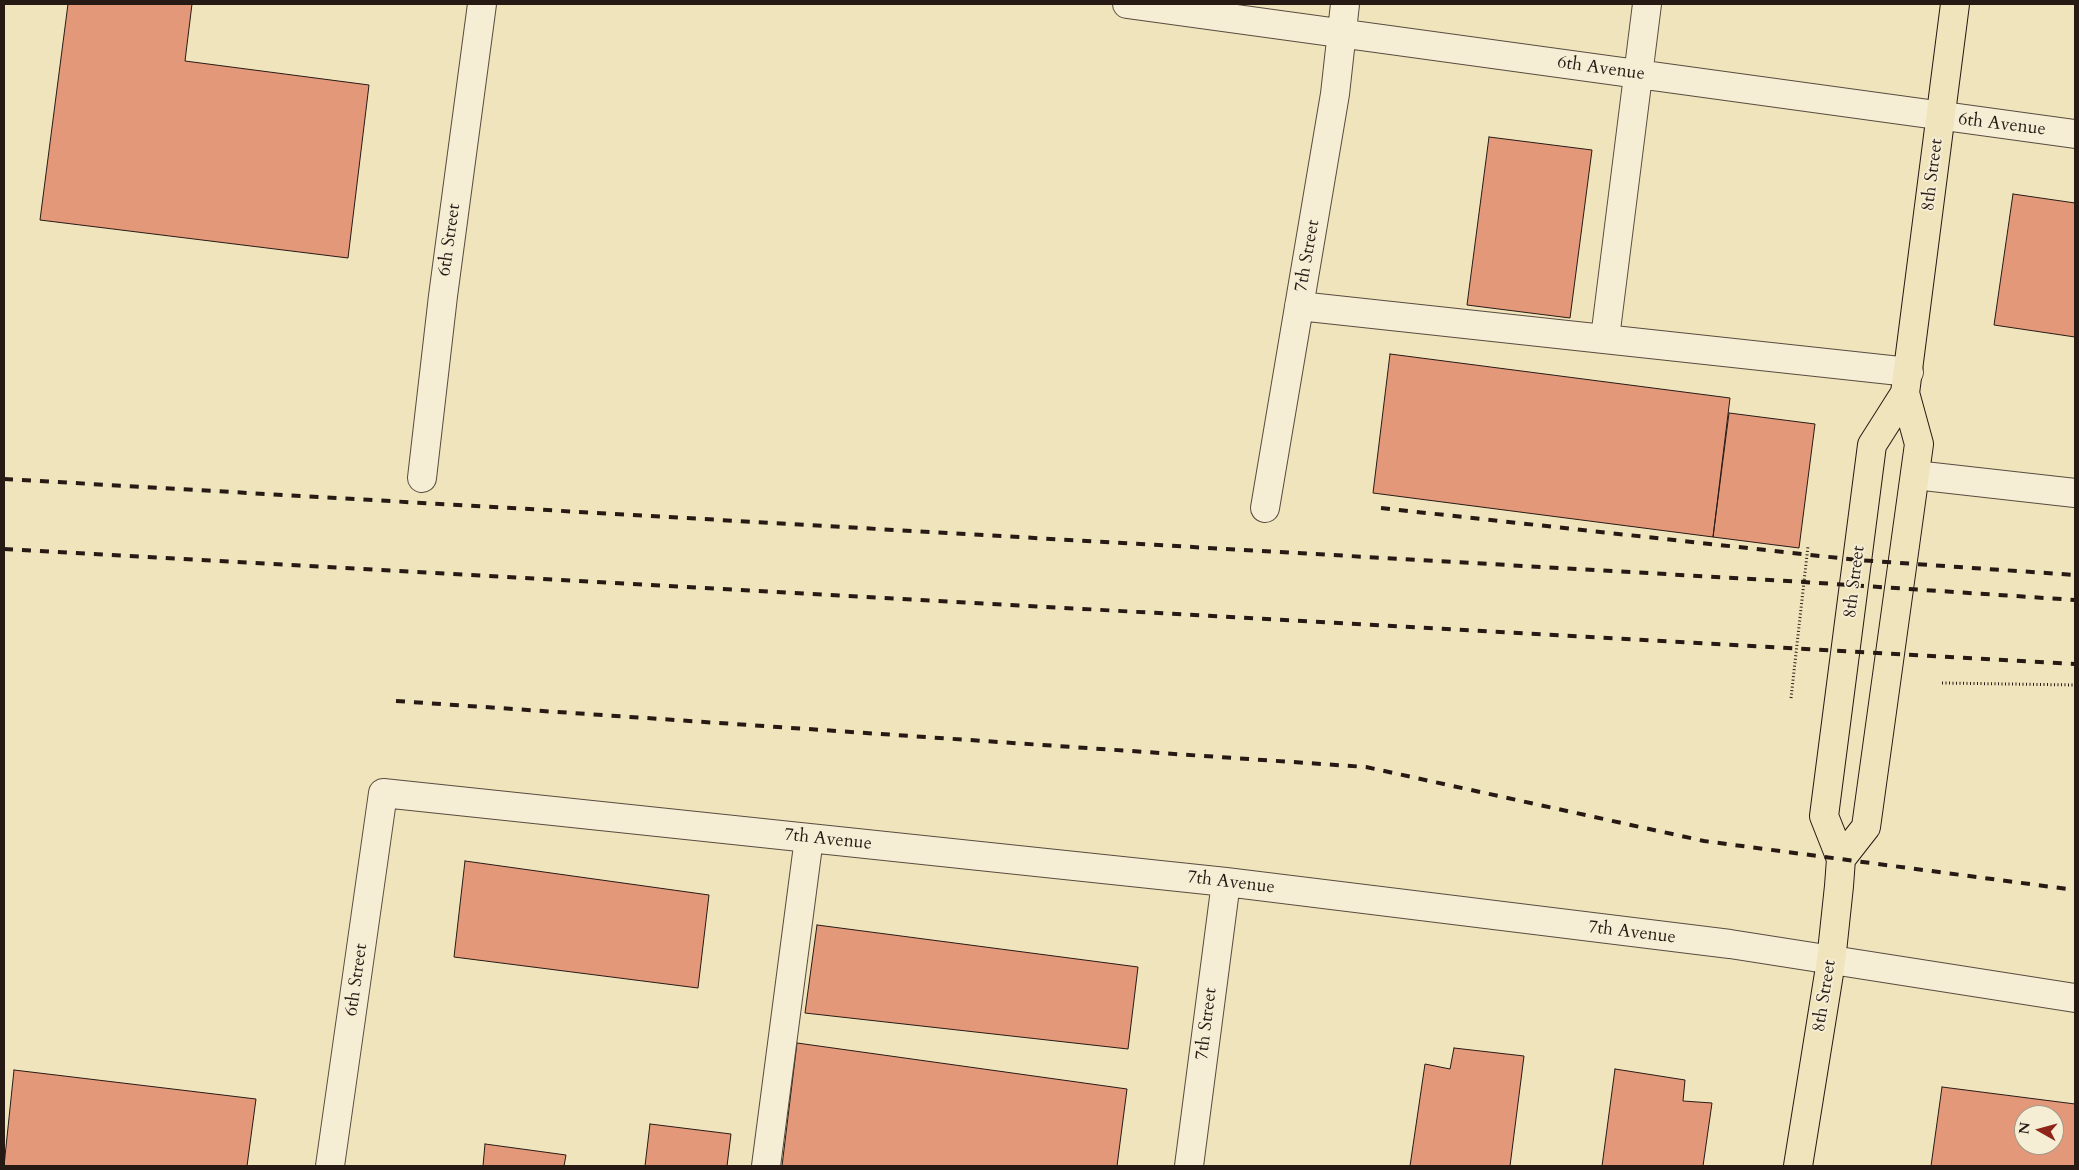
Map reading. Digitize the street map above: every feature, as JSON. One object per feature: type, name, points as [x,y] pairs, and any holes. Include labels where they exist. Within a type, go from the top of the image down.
[{"type":"main road","name":"8th Street","points":[[1798,1166],[1831,961],[1841,859],[1824,816],[1872,445],[1907,383],[1955,4]]},
{"type":"main road","points":[[1841,859],[1866,827],[1915,475],[1919,444],[1907,383]]},
{"type":"street","name":"6th Street","points":[[422,478],[443,296],[482,4]]},
{"type":"street","name":"6th Avenue","points":[[1127,4],[2075,134]]},
{"type":"street","name":"7th Street","points":[[1265,508],[1335,94],[1345,4]]},
{"type":"street","points":[[1605,338],[1648,4]]},
{"type":"street","points":[[1300,306],[1605,338],[1907,383]]},
{"type":"street","points":[[1915,475],[2060,493],[2075,493]]},
{"type":"street","name":"6th Street","points":[[330,1166],[382,794]]},
{"type":"street","name":"7th Avenue","points":[[382,794],[1226,882],[1730,944],[2075,998]]},
{"type":"street","points":[[766,1166],[809,838]]},
{"type":"street","name":"7th Street","points":[[1189,1166],[1226,882]]},
{"type":"path","points":[[1791,698],[1808,546]]},
{"type":"path","points":[[1942,683],[2075,685]]},
{"type":"building","points":[[68,4],[192,4],[185,61],[369,85],[348,258],[40,220]]},
{"type":"building","points":[[1489,137],[1592,150],[1570,318],[1467,305]]},
{"type":"building","points":[[2013,194],[2075,203],[2075,337],[1994,325]]},
{"type":"building","points":[[1390,354],[1730,398],[1713,537],[1373,493]]},
{"type":"building","points":[[1729,413],[1815,424],[1799,548],[1713,537]]},
{"type":"building","points":[[465,861],[709,895],[698,988],[454,957]]},
{"type":"building","points":[[817,925],[1138,967],[1128,1049],[805,1013]]},
{"type":"building","points":[[797,1043],[1127,1089],[1117,1166],[782,1166]]},
{"type":"building","points":[[1454,1048],[1524,1056],[1510,1166],[1410,1166],[1425,1064],[1450,1069]]},
{"type":"building","points":[[1615,1069],[1685,1080],[1683,1101],[1712,1103],[1703,1166],[1602,1166]]},
{"type":"building","points":[[14,1070],[256,1099],[247,1166],[4,1166]]},
{"type":"building","points":[[1942,1087],[2075,1104],[2075,1166],[1931,1166]]},
{"type":"building","points":[[650,1124],[731,1134],[727,1166],[645,1166]]},
{"type":"building","points":[[485,1144],[566,1155],[564,1166],[483,1166]]},
{"type":"railway","points":[[4,479],[1804,582],[2075,600]]},
{"type":"railway","points":[[1381,508],[1857,560],[2075,575]]},
{"type":"railway","points":[[4,549],[2075,664]]},
{"type":"railway","points":[[396,701],[1366,767],[1704,841],[2075,890]]}]
